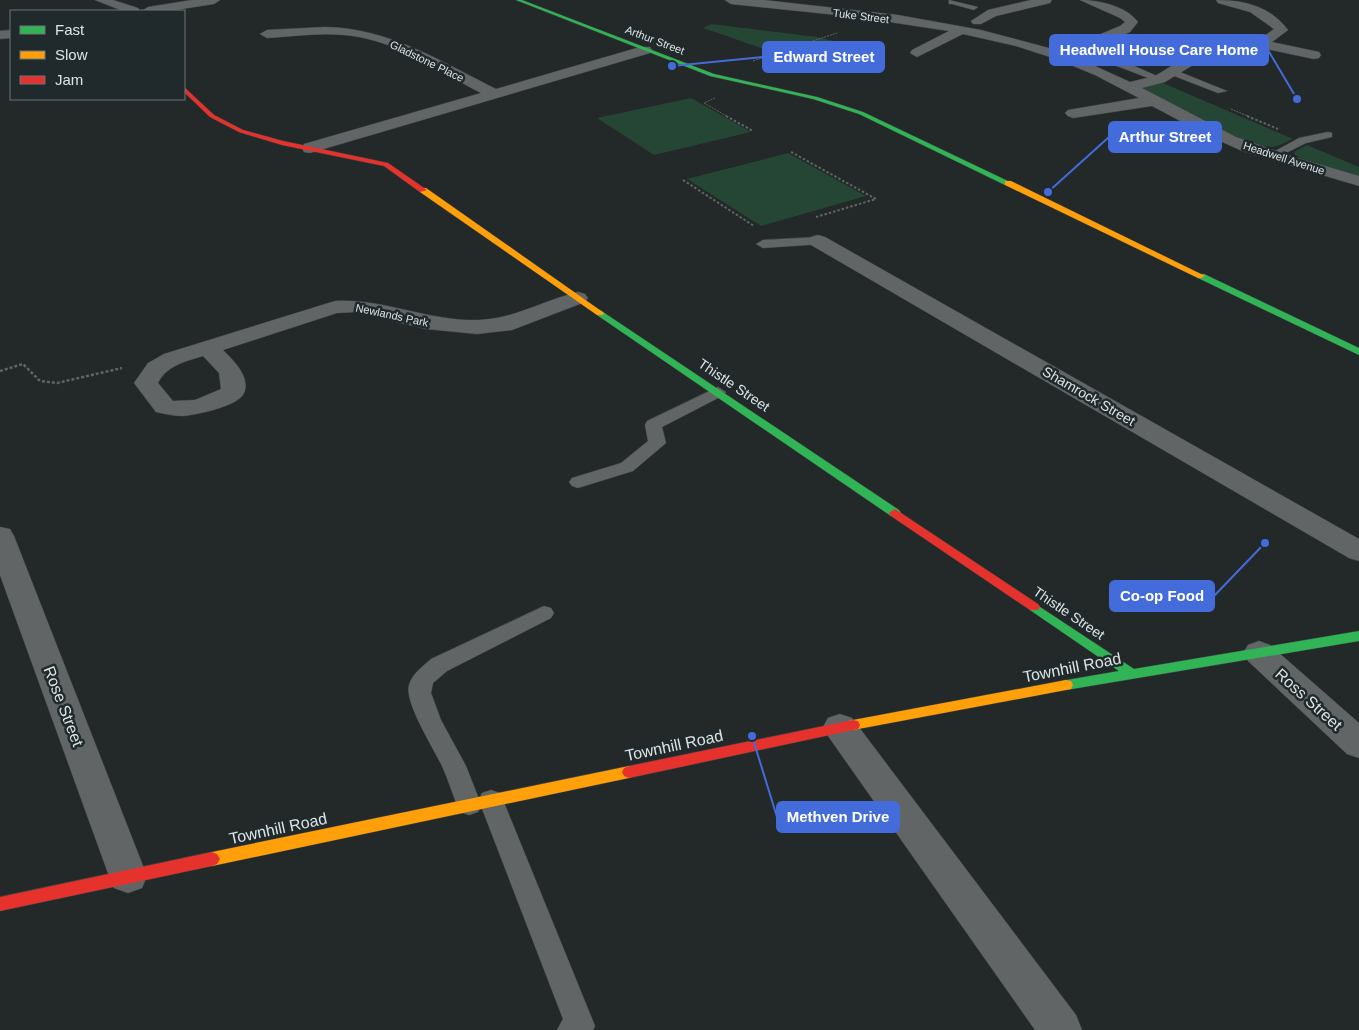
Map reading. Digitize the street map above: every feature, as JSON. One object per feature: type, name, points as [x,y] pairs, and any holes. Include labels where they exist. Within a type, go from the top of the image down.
[{"type":"street","points":[[101,0],[131,10]]},
{"type":"street","points":[[154,10],[214,0]]},
{"type":"street","name":"Arthur Street","points":[[518,0],[712,75],[745,84],[815,98],[861,113],[1359,352]]},
{"type":"street","name":"Tuke Street","points":[[731,0],[882,18],[961,30]]},
{"type":"street","points":[[977,21],[995,12],[1046,0]]},
{"type":"street","points":[[1061,56],[1125,29],[1132,22],[1124,15],[1086,0]]},
{"type":"street","points":[[1222,0],[1237,2],[1266,14],[1282,30],[1261,44]]},
{"type":"street","points":[[974,7],[995,12]]},
{"type":"street","name":"Gladstone Place","points":[[268,34],[332,30],[360,33],[390,42],[494,94]]},
{"type":"street","points":[[917,53],[961,30]]},
{"type":"street","name":"Headwell Avenue","points":[[961,30],[1061,56],[1131,86],[1152,101],[1214,133],[1272,156],[1359,181]]},
{"type":"street","points":[[1131,86],[1160,79],[1193,59],[1229,48],[1261,44],[1314,55]]},
{"type":"street","points":[[310,148],[645,50]]},
{"type":"street","name":"Thistle Street","points":[[185,90],[220,122],[259,138],[356,155],[386,164],[578,298],[1131,673]]},
{"type":"street","points":[[1073,113],[1152,101]]},
{"type":"street","name":"Shamrock Street","points":[[818,241],[1359,551]]},
{"type":"street","name":"Newlands Park","points":[[155,367],[207,348],[335,307],[355,306],[434,323],[477,328],[504,325],[578,298]]},
{"type":"street","points":[[155,367],[149,374],[146,383],[165,407],[179,410],[193,408],[217,400],[232,393],[235,384],[234,376],[207,348]]},
{"type":"street","name":"Rose Street","points":[[0,536],[128,876]]},
{"type":"street","name":"Townhill Road","points":[[0,904],[840,727],[1131,673],[1260,654],[1359,636]]},
{"type":"street","name":"Ross Street","points":[[1260,654],[1359,744]]},
{"type":"street","points":[[840,727],[1061,1030]]},
{"type":"lane","points":[[952,2],[974,7]]},
{"type":"lane","points":[[1078,48],[1106,57],[1159,79]]},
{"type":"lane","points":[[1172,72],[1222,92]]},
{"type":"lane","points":[[1272,156],[1304,140],[1328,135]]},
{"type":"lane","points":[[763,244],[818,241]]},
{"type":"lane","points":[[578,482],[627,467],[656,443],[657,434],[653,425],[718,392]]},
{"type":"lane","points":[[544,614],[439,665],[420,685],[422,704],[454,766],[480,802],[580,1026],[572,1030]]},
{"type":"path","points":[[712,75],[882,18]]},
{"type":"path","points":[[745,84],[704,103],[753,131]]},
{"type":"path","points":[[791,152],[876,199],[815,217]]},
{"type":"path","points":[[683,180],[755,226]]},
{"type":"path","points":[[0,371],[23,364],[40,381],[57,383],[121,368],[155,367]]},
{"type":"green space","points":[[712,24],[817,37],[855,46],[823,60],[770,51],[703,28]]},
{"type":"green space","points":[[1163,83],[1293,139],[1277,146],[1267,147],[1224,132],[1167,103],[1144,88]]},
{"type":"green space","points":[[691,98],[751,132],[654,155],[597,118]]},
{"type":"green space","points":[[1307,145],[1359,167],[1359,176],[1310,163],[1295,155],[1294,152]]},
{"type":"green space","points":[[788,153],[866,196],[761,226],[687,179]]},
{"type":"traffic: fast","points":[[518,0],[712,75],[815,98],[861,113],[1008,183]]},
{"type":"traffic: fast","points":[[1201,276],[1359,352]]},
{"type":"traffic: fast","points":[[600,313],[895,513]]},
{"type":"traffic: fast","points":[[1034,607],[1131,673]]},
{"type":"traffic: fast","points":[[1066,685],[1359,636]]},
{"type":"traffic: slow","points":[[1008,183],[1201,276]]},
{"type":"traffic: slow","points":[[423,190],[600,313]]},
{"type":"traffic: slow","points":[[853,725],[1066,685]]},
{"type":"traffic: slow","points":[[212,859],[629,772]]},
{"type":"traffic: jam","points":[[185,90],[212,116],[241,131],[282,143],[386,164],[423,190]]},
{"type":"traffic: jam","points":[[895,513],[1034,607]]},
{"type":"traffic: jam","points":[[629,772],[853,725]]},
{"type":"traffic: jam","points":[[0,904],[212,859]]},
{"type":"place","name":"Edward Street","points":[[672,66]]},
{"type":"place","name":"Headwell House Care Home","points":[[1297,99]]},
{"type":"place","name":"Arthur Street","points":[[1048,192]]},
{"type":"place","name":"Co-op Food","points":[[1265,543]]},
{"type":"place","name":"Methven Drive","points":[[752,736]]}]
